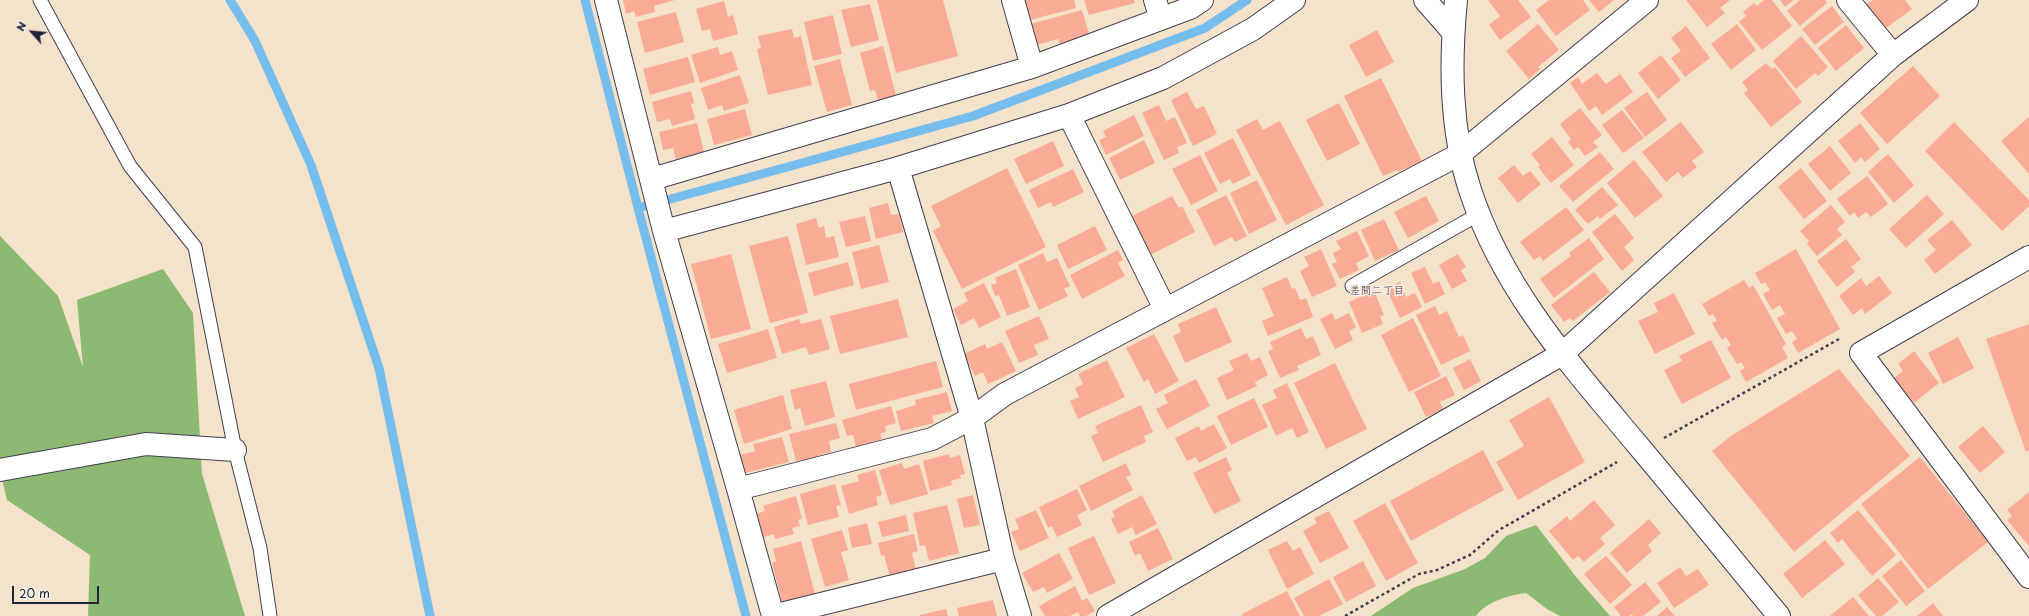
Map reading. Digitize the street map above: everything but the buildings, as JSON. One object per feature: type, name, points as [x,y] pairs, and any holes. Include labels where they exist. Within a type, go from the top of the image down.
[{"type":"street","points":[[606,0],[664,231],[773,616],[1004,559]]},
{"type":"street","points":[[1013,0],[1032,67]]},
{"type":"street","points":[[652,179],[1032,67],[1158,10],[1190,8],[1202,0]]},
{"type":"street","points":[[664,231],[898,168],[1069,115],[1162,78],[1253,29],[1294,0]]},
{"type":"street","points":[[1425,0],[1453,32]]},
{"type":"street","points":[[1456,0],[1453,32],[1453,98],[1460,154],[1470,190],[1479,214],[1501,262],[1527,307],[1562,354],[1779,616]]},
{"type":"street","points":[[738,489],[932,439],[972,418],[1005,394],[1460,154],[1648,0]]},
{"type":"street","points":[[1848,0],[1894,55]]},
{"type":"street","points":[[1108,616],[1562,354],[1894,55],[1967,0]]},
{"type":"street","points":[[1069,115],[1165,309]]},
{"type":"street","points":[[898,168],[972,418],[1004,559],[1020,616]]},
{"type":"street","points":[[2029,257],[1861,353],[2029,577]]},
{"type":"street","points":[[0,470],[146,444],[235,450]]},
{"type":"lane","points":[[40,0],[130,166],[195,247],[235,450],[260,548],[270,616]]},
{"type":"lane","points":[[1352,286],[1479,214]]},
{"type":"path","points":[[1345,616],[1419,574],[1437,570],[1470,555],[1499,530],[1618,462]]},
{"type":"green space","points":[[0,236],[58,296],[83,367],[77,300],[163,269],[193,313],[202,474],[245,616],[88,616],[90,555],[7,500],[0,470]]},
{"type":"green space","points":[[1536,525],[1577,578],[1610,616],[1560,616],[1547,609],[1526,593],[1512,595],[1498,600],[1480,611],[1476,616],[1371,616],[1413,588],[1465,569],[1485,558],[1506,536]]},
{"type":"waterway","points":[[230,0],[255,41],[311,165],[379,368],[430,616]]},
{"type":"waterway","points":[[585,0],[638,208],[746,616]]},
{"type":"waterway","points":[[638,208],[973,116],[1205,28],[1247,0]]},
{"type":"district","name":"差間二丁目","points":[[1377,291]]}]
